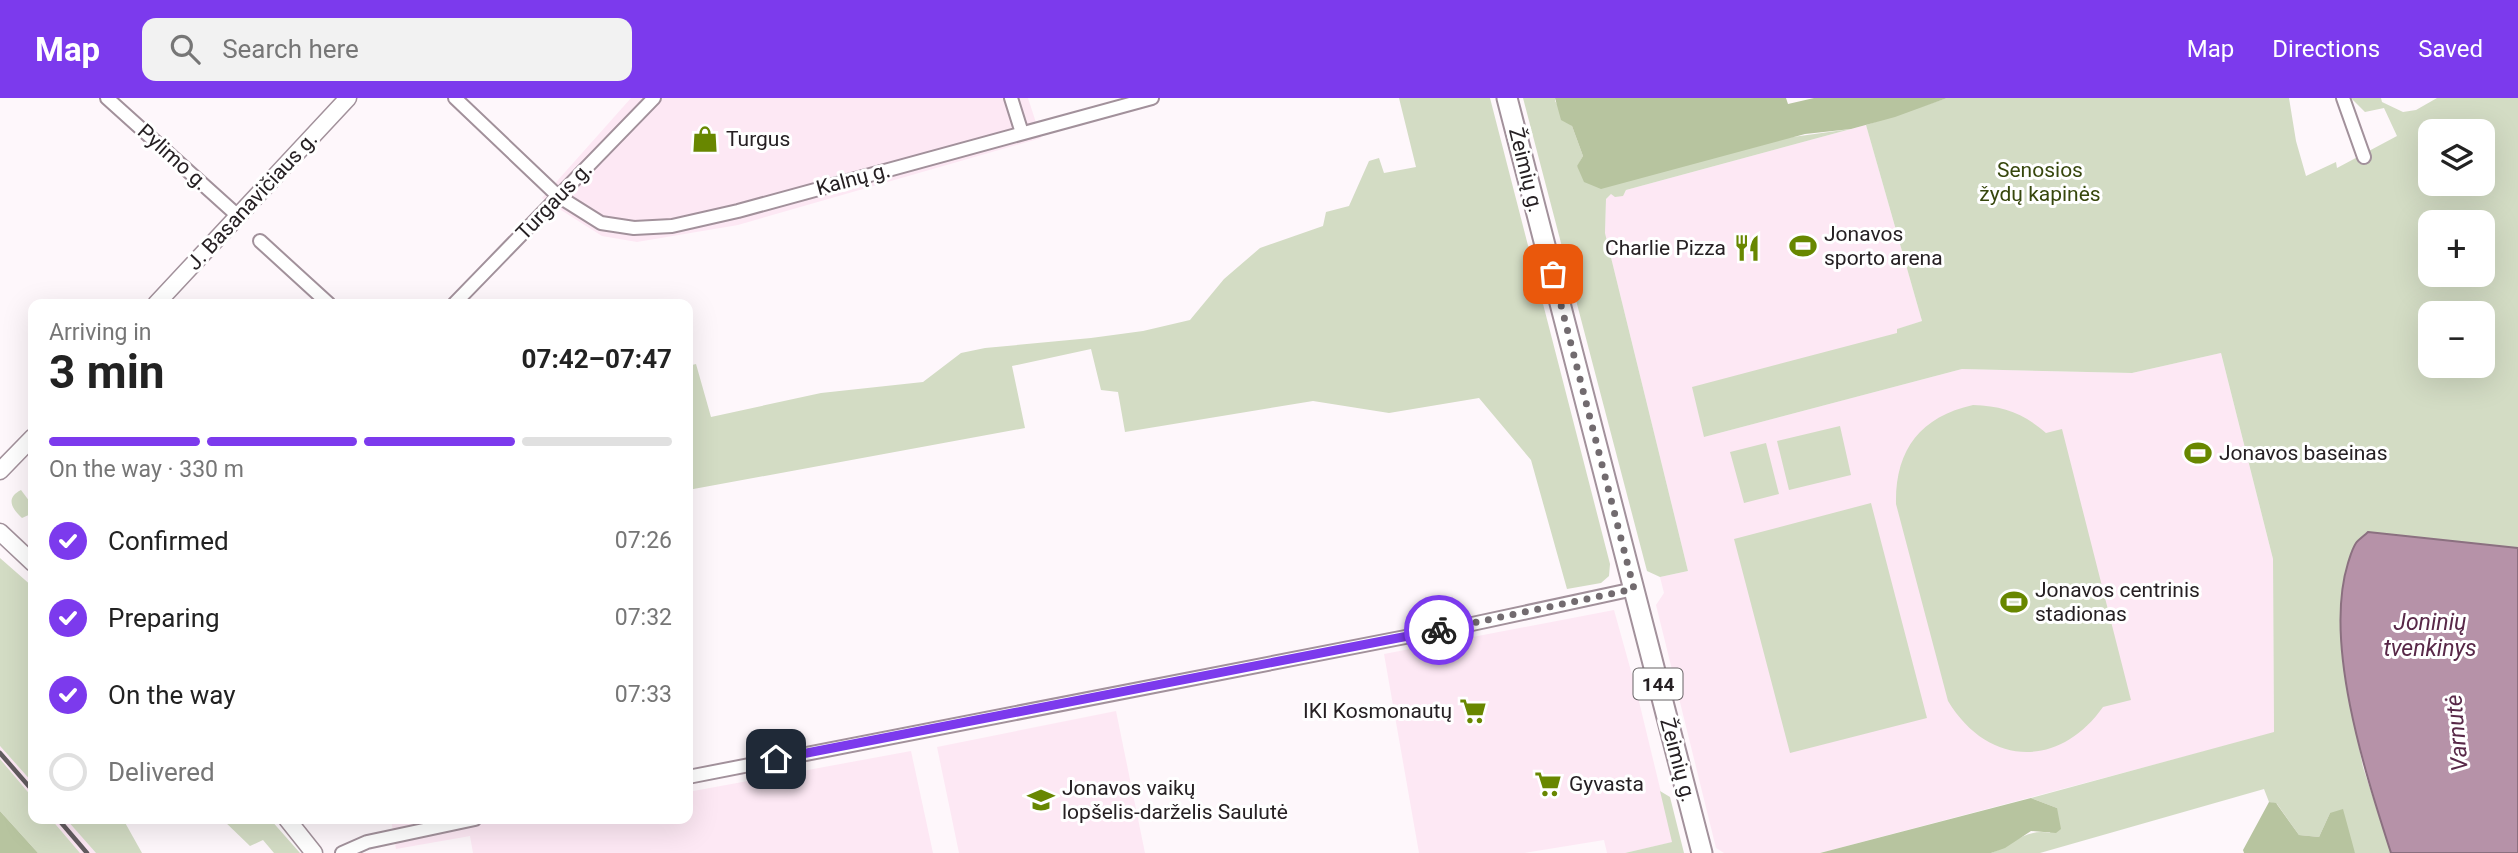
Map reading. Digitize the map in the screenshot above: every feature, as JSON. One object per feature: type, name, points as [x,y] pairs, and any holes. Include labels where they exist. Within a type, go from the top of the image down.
[{"type":"main road","name":"J. Basanavičiaus g.","points":[[161,299],[348,98]]},
{"type":"main road","name":"Žeimių g.","points":[[1507,98],[1702,853]]},
{"type":"main road","points":[[0,471],[28,442]]},
{"type":"main road","points":[[0,532],[28,558]]},
{"type":"main road","points":[[291,824],[314,853]]},
{"type":"street","name":"Pylimo g.","points":[[107,98],[238,216]]},
{"type":"street","name":"Kalnų g.","points":[[455,98],[558,196],[601,223],[634,228],[672,226],[1152,98]]},
{"type":"street","name":"Turgaus g.","points":[[459,299],[654,98]]},
{"type":"street","points":[[1011,98],[1022,133]]},
{"type":"street","points":[[2343,98],[2364,157]]},
{"type":"street","points":[[260,241],[324,299]]},
{"type":"street","points":[[693,776],[1460,626],[1634,589]]},
{"type":"street","points":[[342,853],[367,842],[452,824]]},
{"type":"shaded area","points":[[631,98],[1028,98],[1041,138],[738,225],[637,242],[602,236],[542,198]]},
{"type":"shaded area","points":[[1866,125],[1922,321],[1898,329],[1898,333],[1704,437],[1962,369],[2132,373],[2221,353],[2273,559],[2274,733],[1820,853],[1724,853],[1716,848],[1656,605],[1664,593],[1660,577],[1688,571],[1605,233],[1606,199],[1611,194],[1625,193],[1626,190]]},
{"type":"shaded area","points":[[1614,610],[1673,842],[1625,853],[1607,853],[1604,840],[1524,853],[1419,853],[1384,654]]},
{"type":"shaded area","name":"Jonavos vaikų lopšelis-darželis Saulutė","points":[[1116,711],[1145,853],[959,853],[937,747]]},
{"type":"shaded area","points":[[0,746],[28,777],[28,792],[0,759]]},
{"type":"shaded area","points":[[911,751],[933,853],[473,853],[470,836],[396,849],[392,824],[693,824],[693,791]]},
{"type":"shaded area","points":[[55,824],[70,824],[96,853],[80,853]]},
{"type":"green space","points":[[1399,98],[1490,98],[1610,564],[1609,576],[1601,583],[1567,589],[1531,460],[1479,398],[1389,413],[1313,401],[1125,432],[1118,392],[1101,390],[1091,349],[1012,366],[1025,428],[693,489],[693,365],[696,364],[711,417],[821,393],[923,382],[961,353],[985,348],[1143,331],[1190,320],[1224,279],[1260,248],[1323,226],[1326,212],[1349,206],[1369,161],[1379,158],[1384,173],[1416,167]]},
{"type":"green space","points":[[1523,98],[1555,98],[1572,126],[1583,156],[1577,167],[1851,129],[1626,190],[1623,196],[1615,197],[1611,194],[1606,199],[1605,233],[1688,571],[1660,577],[1647,571]]},
{"type":"green space","points":[[1555,98],[1786,98],[1788,104],[1814,98],[1947,98],[1895,117],[1851,129],[1805,134],[1601,189],[1584,182],[1577,166],[1583,156],[1572,126],[1561,120]]},
{"type":"green space","name":"Senosios žydų kapinės","points":[[1947,98],[2289,98],[2296,141],[2306,176],[2336,162],[2337,168],[2397,136],[2384,108],[2365,112],[2351,98],[2381,98],[2382,102],[2403,112],[2416,110],[2437,98],[2518,98],[2518,548],[2368,532],[2350,703],[2363,767],[2391,853],[2355,853],[2330,813],[2319,837],[2299,835],[2277,804],[2269,802],[2264,789],[2040,853],[1991,853],[2026,835],[2050,833],[2057,808],[2031,798],[2274,732],[2273,559],[2221,353],[2132,373],[1962,369],[1704,437],[1692,387],[1897,333],[1897,329],[1922,321],[1866,125]]},
{"type":"green space","name":"Jonavos centrinis stadionas","points":[[1973,405],[2012,412],[2029,420],[2046,433],[2062,429],[2131,700],[2103,707],[2085,727],[2066,741],[2045,750],[2024,752],[2003,748],[1983,738],[1964,723],[1948,701],[1896,504],[1900,467],[1914,439],[1938,418]]},
{"type":"green space","points":[[1840,426],[1851,475],[1789,490],[1777,441]]},
{"type":"green space","points":[[1766,443],[1779,494],[1744,503],[1730,452]]},
{"type":"green space","points":[[21,490],[28,499],[28,515],[22,518],[12,504],[16,493]]},
{"type":"green space","points":[[1871,503],[1927,718],[1790,753],[1734,539]]},
{"type":"green space","points":[[0,558],[28,583],[28,777],[0,746]]},
{"type":"green space","points":[[0,759],[28,792],[28,824],[55,824],[80,853],[38,853],[0,811]]},
{"type":"green space","points":[[1660,791],[1670,797],[1684,853],[1625,853],[1672,842]]},
{"type":"green space","points":[[2031,798],[2057,808],[2061,829],[2056,833],[2031,831],[2005,848],[1991,853],[1820,853]]},
{"type":"green space","points":[[2269,802],[2276,803],[2299,835],[2319,837],[2330,813],[2343,809],[2355,853],[2244,853],[2243,850]]},
{"type":"green space","points":[[0,811],[38,853],[0,853]]},
{"type":"green space","points":[[70,824],[126,824],[142,853],[96,853]]},
{"type":"green space","points":[[227,824],[274,824],[300,853],[274,853],[263,840],[250,846]]},
{"type":"water","name":"Joninių tvenkinys","points":[[2368,532],[2518,548],[2518,853],[2391,853],[2370,786],[2351,709],[2341,632],[2342,596],[2348,563],[2356,543]]},
{"type":"railway","points":[[0,753],[28,785]]},
{"type":"railway","points":[[62,824],[87,853]]},
{"type":"way so far","points":[[1439,630],[1634,589],[1553,274]]},
{"type":"place","name":"Turgus","points":[[705,139]]},
{"type":"place","name":"Jonavos sporto arena","points":[[1803,246]]},
{"type":"place","name":"Charlie Pizza","points":[[1747,248]]},
{"type":"place","name":"Jonavos baseinas","points":[[2198,453]]},
{"type":"place","name":"Jonavos centrinis stadionas","points":[[2014,602]]},
{"type":"place","name":"IKI Kosmonautų","points":[[1473,711]]},
{"type":"place","name":"Gyvasta","points":[[1548,784]]},
{"type":"place","name":"Jonavos vaikų lopšelis-darželis Saulutė","points":[[1041,800]]},
{"type":"route","points":[[776,759],[1439,630]]},
{"type":"water label","name":"Varnutė","points":[[2457,733]]}]
